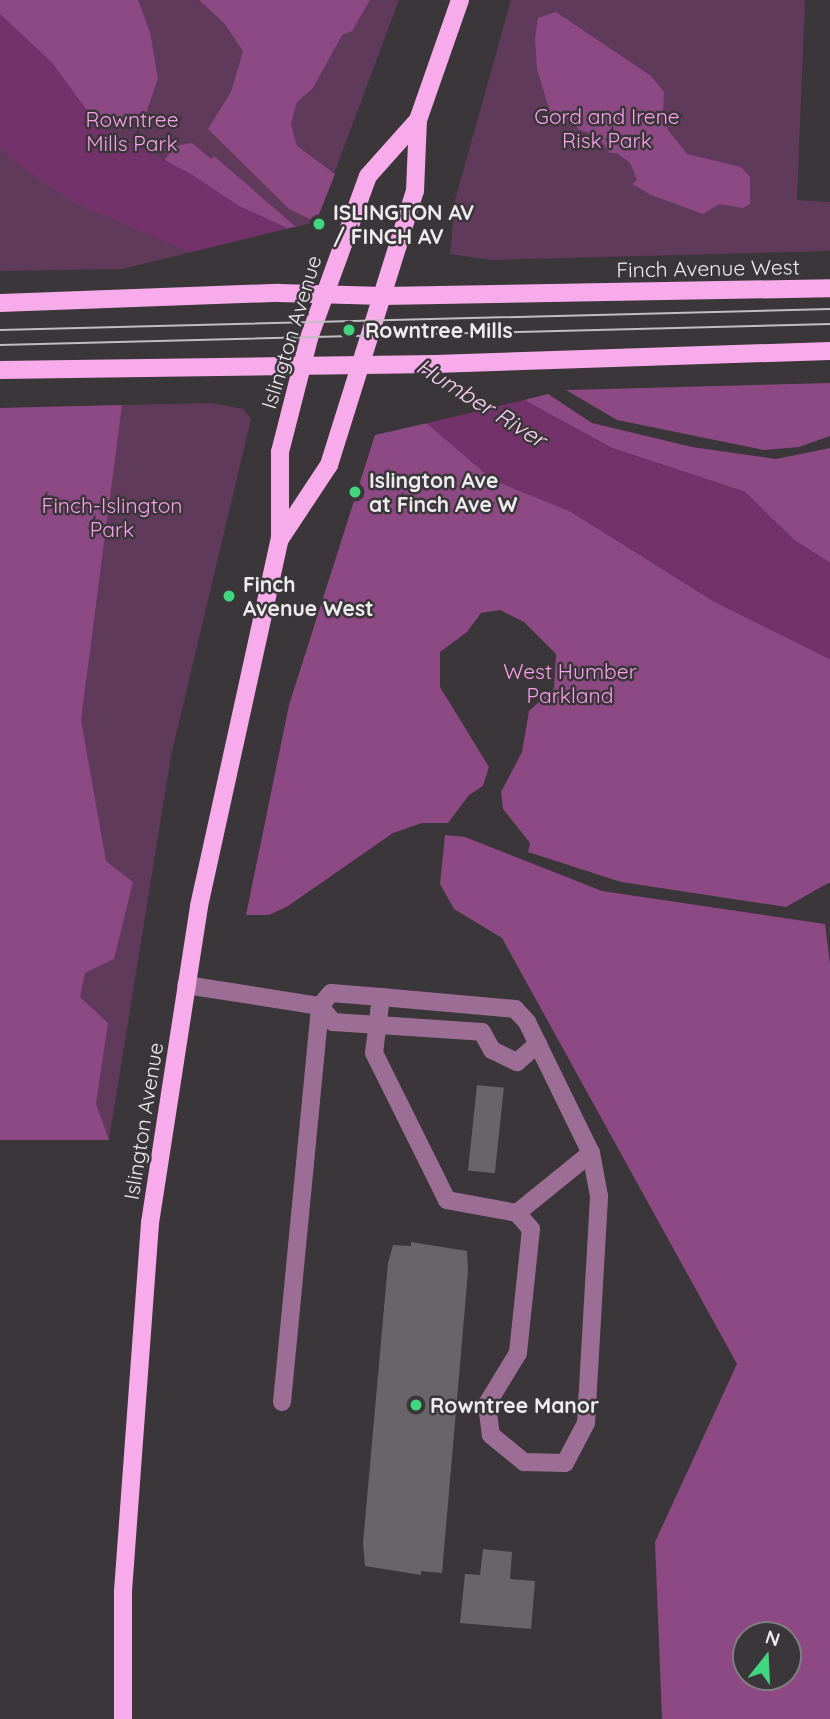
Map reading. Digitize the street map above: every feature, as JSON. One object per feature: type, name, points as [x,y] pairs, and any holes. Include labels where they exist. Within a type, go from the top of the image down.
[{"type":"main road","name":"Islington Avenue","points":[[280,539],[329,465],[363,366],[415,191],[418,120],[460,0]]},
{"type":"main road","name":"Islington Avenue","points":[[123,1719],[123,1591],[134,1401],[150,1223],[186,985],[233,741],[280,539],[280,452],[300,366],[323,295],[368,176],[418,120]]},
{"type":"main road","name":"Finch Avenue West","points":[[0,303],[148,296],[383,296],[830,288]]},
{"type":"main road","points":[[0,370],[214,365],[363,366],[830,351]]},
{"type":"lane","points":[[186,985],[320,1006],[333,1022],[482,1032],[492,1050],[517,1062],[538,1044]]},
{"type":"lane","points":[[282,1402],[320,1006],[331,993],[381,997],[515,1009],[527,1022],[591,1153],[599,1196],[586,1423],[565,1463],[524,1462],[491,1435],[487,1404],[518,1353],[531,1229],[517,1213],[447,1200],[374,1054],[381,997]]},
{"type":"lane","points":[[517,1213],[591,1153]]},
{"type":"green space","name":"Rowntree Mills Park","points":[[0,0],[399,0],[316,222],[122,269],[0,271]]},
{"type":"green space","points":[[0,0],[138,0],[150,32],[158,79],[146,113],[99,127],[52,63],[0,14]]},
{"type":"green space","points":[[199,0],[370,0],[352,31],[342,35],[313,88],[297,102],[291,124],[297,146],[335,174],[316,222],[289,209],[208,129],[231,92],[243,51],[224,23]]},
{"type":"green space","name":"Gord and Irene Risk Park","points":[[511,0],[805,0],[797,200],[830,202],[830,251],[491,260],[450,254],[455,200]]},
{"type":"green space","points":[[556,12],[651,76],[664,92],[663,115],[668,130],[687,154],[741,167],[750,177],[750,204],[743,208],[719,204],[703,214],[651,195],[632,184],[637,180],[630,163],[617,153],[610,153],[597,136],[580,130],[561,113],[550,112],[537,69],[535,39],[538,18]]},
{"type":"green space","points":[[192,143],[211,159],[214,156],[296,227],[288,229],[239,206],[165,160],[172,147]]},
{"type":"green space","points":[[830,383],[830,436],[799,447],[764,450],[617,420],[566,390]]},
{"type":"green space","points":[[548,394],[592,423],[692,447],[776,459],[830,448],[830,563],[794,540],[745,492],[612,448],[524,400]]},
{"type":"green space","name":"Finch-Islington Park","points":[[212,403],[243,409],[251,419],[171,756],[109,1140],[0,1140],[0,408]]},
{"type":"green space","points":[[122,405],[81,720],[106,861],[133,882],[114,959],[85,973],[80,997],[108,1023],[96,1104],[109,1140],[0,1140],[0,408]]},
{"type":"green space","name":"West Humber Parkland","points":[[427,423],[493,480],[570,511],[715,602],[830,659],[830,882],[786,907],[621,882],[528,852],[530,843],[503,809],[501,792],[522,752],[529,711],[554,688],[556,654],[524,622],[500,610],[481,613],[467,632],[440,652],[440,687],[489,767],[483,786],[469,795],[448,823],[422,823],[393,833],[288,906],[269,915],[246,915],[289,705],[375,435]]},
{"type":"green space","points":[[445,835],[465,837],[602,891],[825,924],[830,964],[830,1719],[662,1719],[655,1542],[737,1364],[502,938],[454,909],[440,884]]},
{"type":"water","name":"Humber River","points":[[0,14],[52,63],[99,127],[191,174],[239,206],[298,233],[368,290],[524,400],[612,448],[745,492],[794,540],[830,563],[830,659],[715,602],[570,511],[493,480],[334,344],[180,248],[74,203],[12,160],[0,147]]},
{"type":"pier","points":[[294,227],[371,287],[528,399],[423,424],[332,347],[184,254]]},
{"type":"building","points":[[477,1085],[504,1088],[495,1173],[468,1171]]},
{"type":"building","name":"Rowntree Manor","points":[[411,1242],[467,1251],[468,1272],[442,1573],[421,1571],[421,1575],[365,1566],[363,1543],[388,1263],[393,1245],[411,1246]]},
{"type":"building","points":[[483,1549],[512,1552],[510,1579],[535,1581],[531,1629],[460,1623],[465,1574],[480,1575]]},
{"type":"tram line","points":[[0,330],[830,309]]},
{"type":"tram line","points":[[0,345],[830,324]]},
{"type":"place","name":"ISLINGTON AV / FINCH AV","points":[[319,224]]},
{"type":"place","name":"Rowntree Mills","points":[[349,330]]},
{"type":"place","name":"Islington Ave at Finch Ave W","points":[[355,492]]},
{"type":"place","name":"Finch Avenue West","points":[[229,596]]},
{"type":"place","name":"Rowntree Manor","points":[[416,1405]]}]
